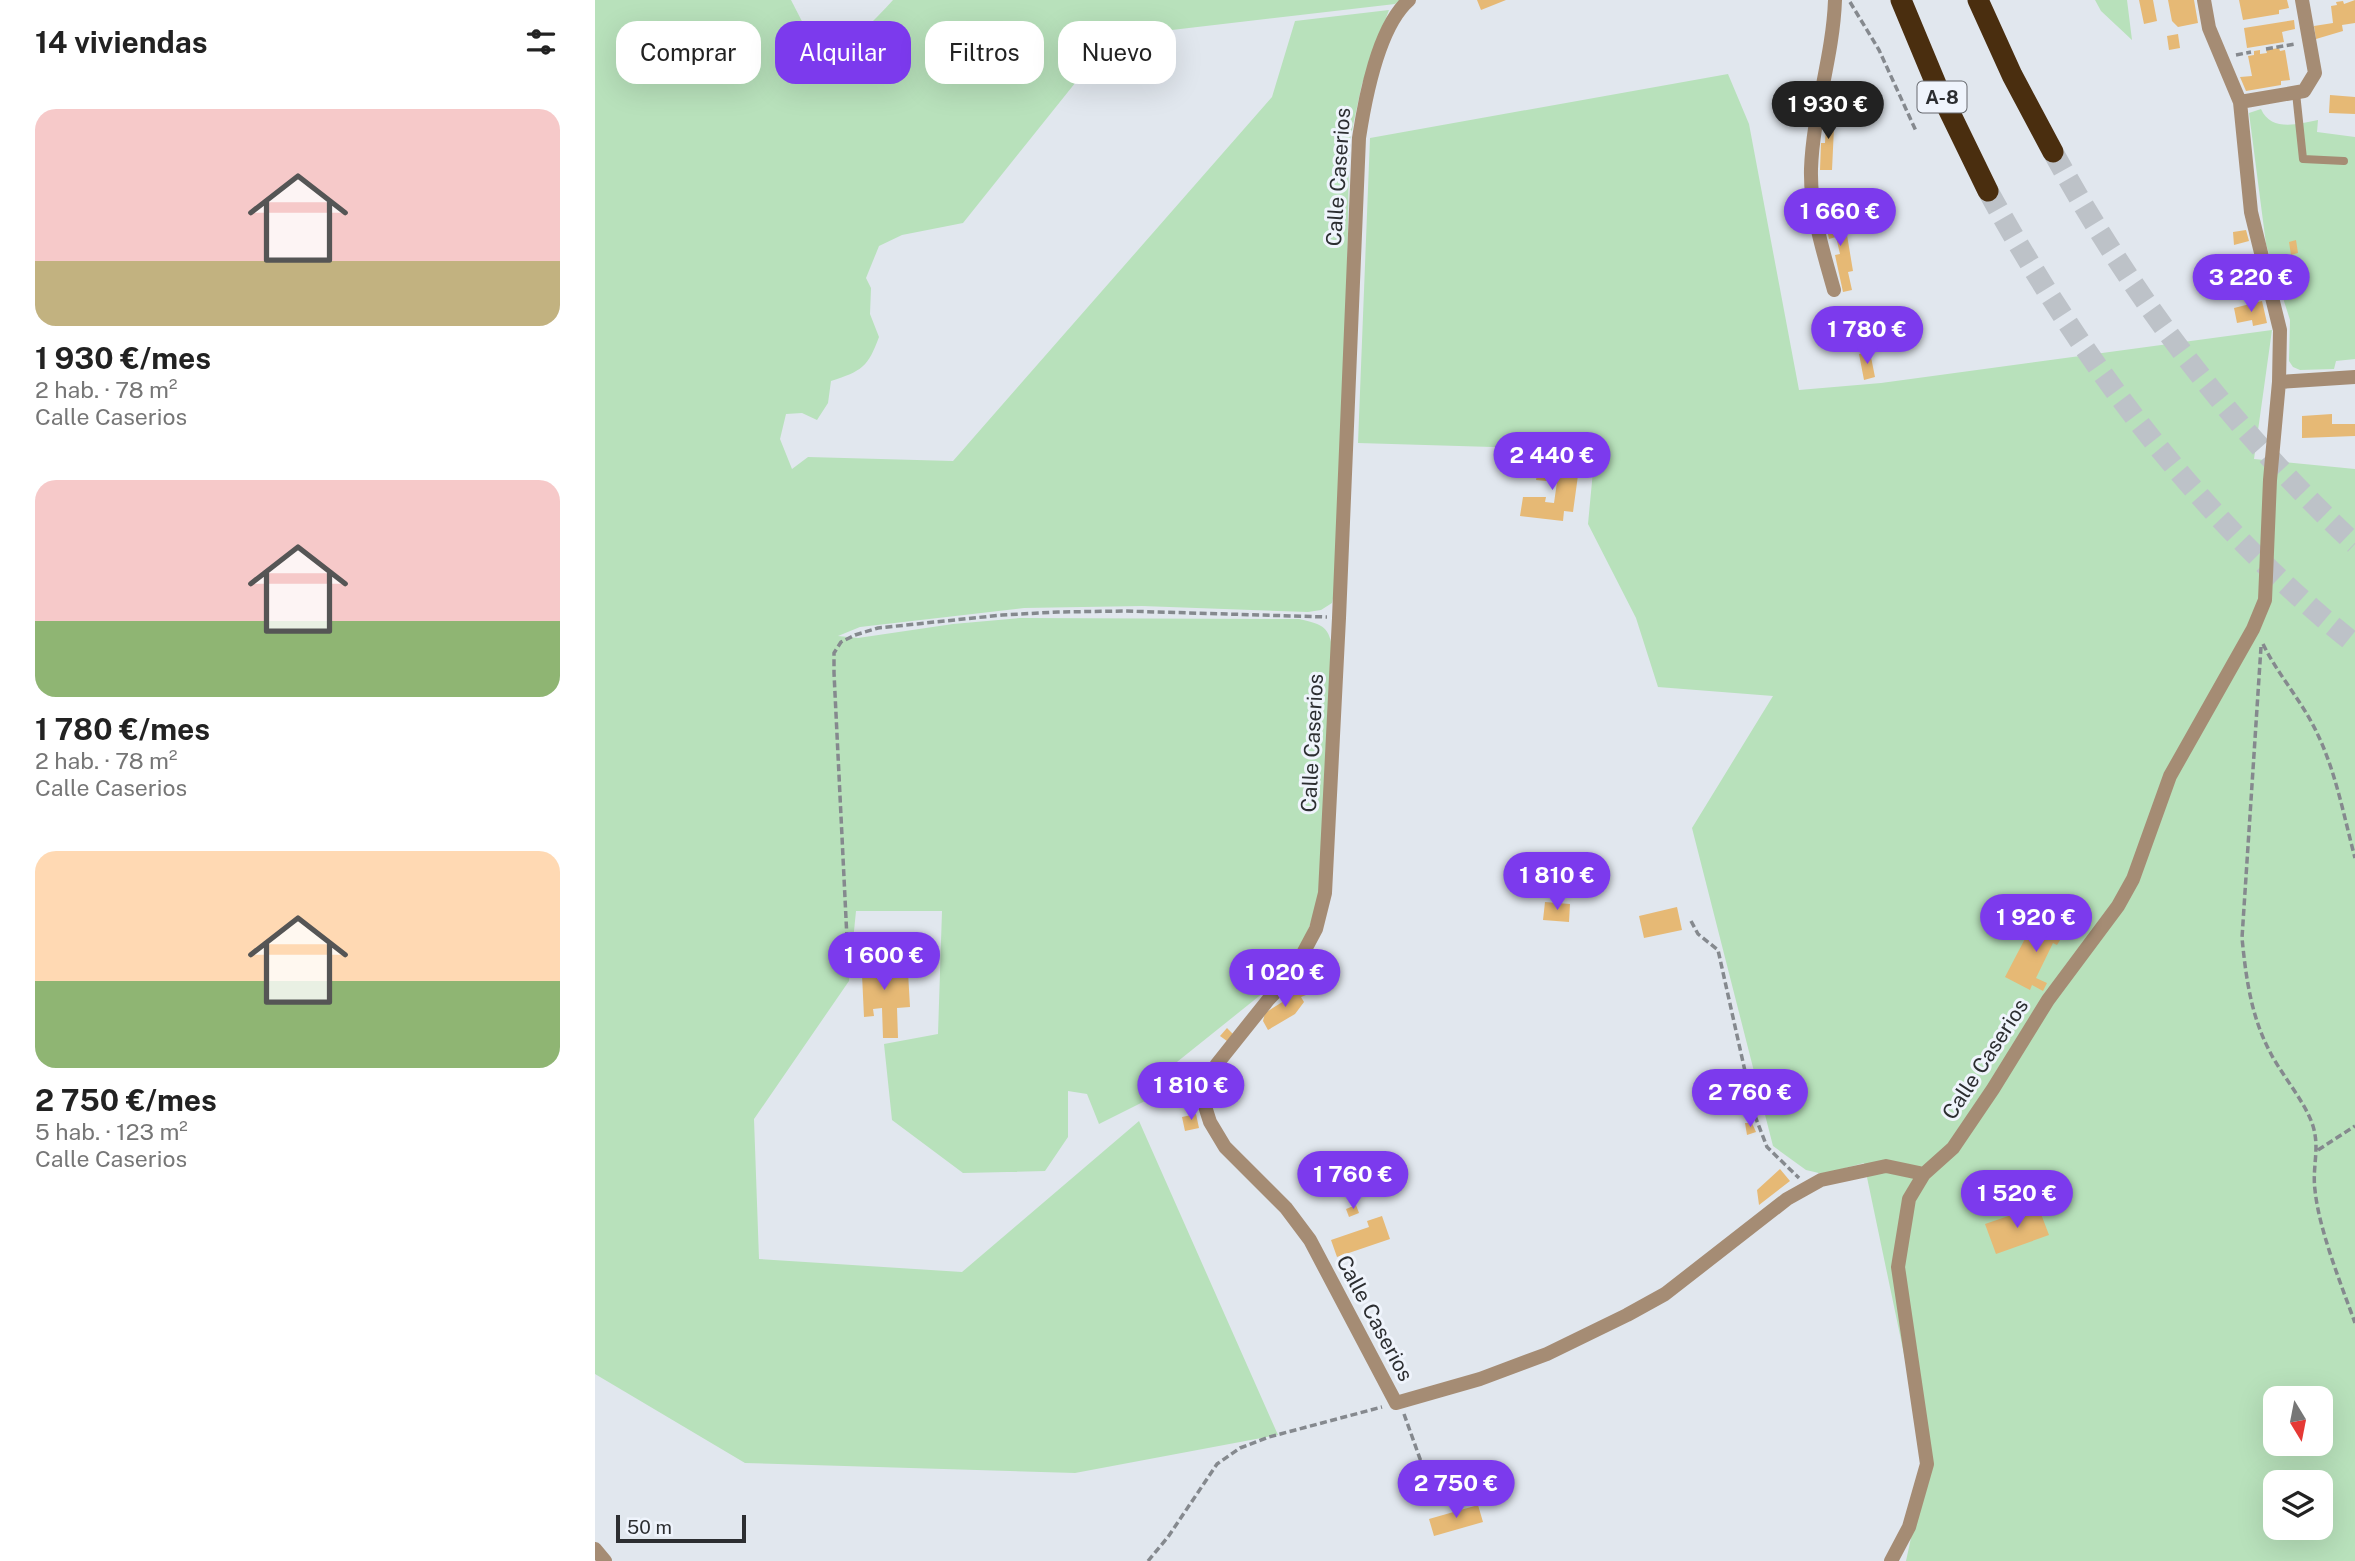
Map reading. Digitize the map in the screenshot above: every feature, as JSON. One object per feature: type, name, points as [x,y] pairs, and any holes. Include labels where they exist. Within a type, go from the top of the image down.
[{"type":"highway","name":"A-8","points":[[1901,0],[1936,85],[1988,191]]},
{"type":"highway","points":[[1978,0],[2012,75],[2053,152]]},
{"type":"street","name":"Calle Caserios","points":[[1409,0],[1395,18],[1380,51],[1366,92],[1359,138],[1325,892],[1316,929],[1291,976],[1268,1000],[1217,1064],[1206,1083],[1203,1100],[1210,1122],[1226,1147],[1286,1208],[1310,1241],[1396,1403],[1480,1379],[1548,1354],[1627,1315],[1665,1294],[1787,1199],[1821,1180],[1886,1166],[1924,1174]]},
{"type":"street","points":[[1833,290],[1816,218],[1811,178],[1835,0]]},
{"type":"street","name":"Calle Caserios","points":[[1891,1561],[1909,1527],[1927,1464],[1898,1267],[1909,1199],[1924,1174],[1953,1147],[1993,1089],[2047,1000],[2118,906],[2133,879],[2170,776],[2253,629],[2265,600],[2280,330],[2251,212],[2240,102],[2209,28],[2204,0]]},
{"type":"street","points":[[2240,102],[2304,91],[2315,73],[2302,0]]},
{"type":"street","points":[[2279,382],[2355,377]]},
{"type":"street","points":[[595,1549],[605,1561]]},
{"type":"lane","points":[[2296,93],[2303,159],[2344,161]]},
{"type":"path","points":[[1847,0],[1868,29],[1884,59],[1916,131]]},
{"type":"path","points":[[2266,49],[2309,42]]},
{"type":"path","points":[[847,939],[834,673],[834,653],[841,642],[878,628],[1016,614],[1124,611],[1339,618]]},
{"type":"path","points":[[2355,859],[2321,741],[2303,708],[2272,663],[2262,641],[2245,873],[2242,938],[2244,960],[2252,1011],[2269,1051],[2312,1123],[2318,1150],[2314,1170],[2315,1191],[2336,1271],[2355,1323]]},
{"type":"path","points":[[1691,921],[1698,934],[1719,950],[1755,1116],[1767,1147],[1808,1187]]},
{"type":"path","points":[[2318,1150],[2355,1125]]},
{"type":"path","name":"Calle Caserios","points":[[1148,1561],[1217,1464],[1240,1448],[1269,1437],[1396,1403],[1403,1412],[1434,1498]]},
{"type":"green space","points":[[595,0],[791,0],[802,21],[775,21],[775,84],[911,84],[911,21],[873,21],[893,0],[1400,0],[1395,4],[1176,30],[1176,21],[1058,21],[1058,84],[1074,84],[963,223],[902,235],[879,246],[866,278],[871,288],[870,314],[879,337],[871,355],[857,371],[831,381],[828,403],[817,420],[802,413],[786,414],[780,439],[792,469],[808,457],[953,461],[1272,97],[1295,21],[1389,10],[1362,84],[1349,144],[1347,297],[1336,585],[1332,603],[1321,610],[1308,612],[1142,606],[1024,608],[860,627],[838,636],[858,638],[953,624],[1020,618],[1299,619],[1320,625],[1330,637],[1333,652],[1320,896],[1296,957],[1278,981],[1147,1086],[1145,1101],[1099,1124],[1087,1094],[1068,1091],[1068,1137],[1045,1171],[963,1173],[892,1120],[884,1044],[938,1034],[942,911],[856,911],[849,981],[754,1119],[759,1259],[962,1272],[1139,1121],[1278,1435],[1075,1473],[745,1463],[595,1374]]},
{"type":"green space","points":[[2095,0],[2127,0],[2132,40],[2101,11]]},
{"type":"green space","points":[[1728,74],[1749,124],[1799,390],[1881,383],[2272,330],[2254,459],[2355,469],[2355,1561],[1906,1561],[1927,1464],[1864,1163],[1823,1174],[1806,1170],[1773,1146],[1692,828],[1773,696],[1658,687],[1636,618],[1588,524],[1595,450],[1358,443],[1370,138]]},
{"type":"green space","points":[[2261,109],[2265,116],[2278,124],[2318,120],[2317,132],[2355,137],[2355,359],[2336,361],[2334,369],[2300,370],[2293,367],[2289,361],[2290,320],[2266,244],[2249,113]]},
{"type":"building","points":[[1477,0],[1506,0],[1481,10]]},
{"type":"building","points":[[2139,0],[2153,0],[2157,21],[2144,24]]},
{"type":"building","points":[[2168,0],[2194,0],[2198,23],[2178,27],[2172,21]]},
{"type":"building","points":[[2239,0],[2287,0],[2289,8],[2279,10],[2279,14],[2243,20]]},
{"type":"building","points":[[2355,0],[2355,23],[2342,25],[2343,31],[2316,39],[2314,26],[2333,23],[2331,6],[2337,5],[2336,2],[2343,1],[2344,4]]},
{"type":"building","points":[[2294,20],[2295,29],[2282,32],[2284,42],[2247,48],[2244,28]]},
{"type":"building","points":[[2178,34],[2180,48],[2169,50],[2167,36]]},
{"type":"building","points":[[2279,48],[2280,51],[2285,50],[2290,80],[2281,81],[2281,85],[2246,91],[2240,77],[2252,76],[2248,56],[2254,55],[2254,51],[2260,50],[2260,54]]},
{"type":"building","points":[[2330,95],[2355,97],[2355,114],[2329,113]]},
{"type":"building","points":[[1827,106],[1835,106],[1832,170],[1820,170],[1821,143],[1825,143]]},
{"type":"building","points":[[1836,209],[1839,223],[1842,222],[1844,230],[1846,229],[1853,271],[1848,272],[1852,290],[1843,292],[1835,255],[1840,254],[1836,237],[1829,239],[1823,212]]},
{"type":"building","points":[[2246,230],[2249,241],[2234,245],[2233,232]]},
{"type":"building","points":[[2296,240],[2298,253],[2291,255],[2289,242]]},
{"type":"building","points":[[2262,301],[2267,323],[2253,326],[2252,320],[2237,323],[2234,308]]},
{"type":"building","points":[[1870,352],[1875,377],[1864,380],[1859,354]]},
{"type":"building","points":[[2332,414],[2332,424],[2355,424],[2355,436],[2302,438],[2302,416]]},
{"type":"building","points":[[1534,454],[1547,456],[1546,468],[1559,469],[1559,465],[1579,468],[1573,512],[1564,511],[1563,521],[1520,516],[1523,497],[1546,497],[1545,502],[1554,503],[1557,482],[1536,480],[1538,467],[1533,466]]},
{"type":"building","points":[[1545,902],[1570,904],[1569,922],[1543,920]]},
{"type":"building","points":[[1677,907],[1682,930],[1644,938],[1639,916]]},
{"type":"building","points":[[2049,914],[2067,924],[2065,932],[2057,945],[2053,943],[2036,978],[2047,983],[2043,991],[2032,985],[2030,990],[2005,977],[2029,931],[2038,935]]},
{"type":"building","points":[[861,953],[882,953],[882,973],[908,972],[910,1007],[897,1008],[898,1038],[883,1038],[882,1008],[873,1009],[874,1016],[864,1017]]},
{"type":"building","points":[[1305,968],[1315,975],[1310,984],[1299,978]]},
{"type":"building","points":[[1302,988],[1306,995],[1301,997],[1304,1002],[1295,1014],[1268,1030],[1263,1021],[1265,1013],[1287,999],[1288,993]]},
{"type":"building","points":[[1227,1028],[1233,1034],[1227,1041],[1220,1036]]},
{"type":"building","points":[[1196,1114],[1199,1128],[1185,1131],[1182,1117]]},
{"type":"building","points":[[1745,1123],[1752,1123],[1756,1132],[1747,1135]]},
{"type":"building","points":[[1780,1169],[1790,1181],[1759,1205],[1757,1190]]},
{"type":"building","points":[[1356,1205],[1359,1213],[1349,1217],[1346,1209]]},
{"type":"building","points":[[2038,1206],[2049,1235],[1996,1254],[1985,1224]]},
{"type":"building","points":[[1382,1216],[1390,1239],[1337,1257],[1331,1240],[1369,1227],[1367,1221]]},
{"type":"building","points":[[1478,1505],[1483,1522],[1434,1536],[1429,1519]]},
{"type":"tunnel","points":[[2053,152],[2117,259],[2188,360],[2268,455],[2355,544]]},
{"type":"tunnel","points":[[1988,191],[2063,316],[2149,435],[2196,492],[2246,546],[2299,597],[2355,644]]}]
